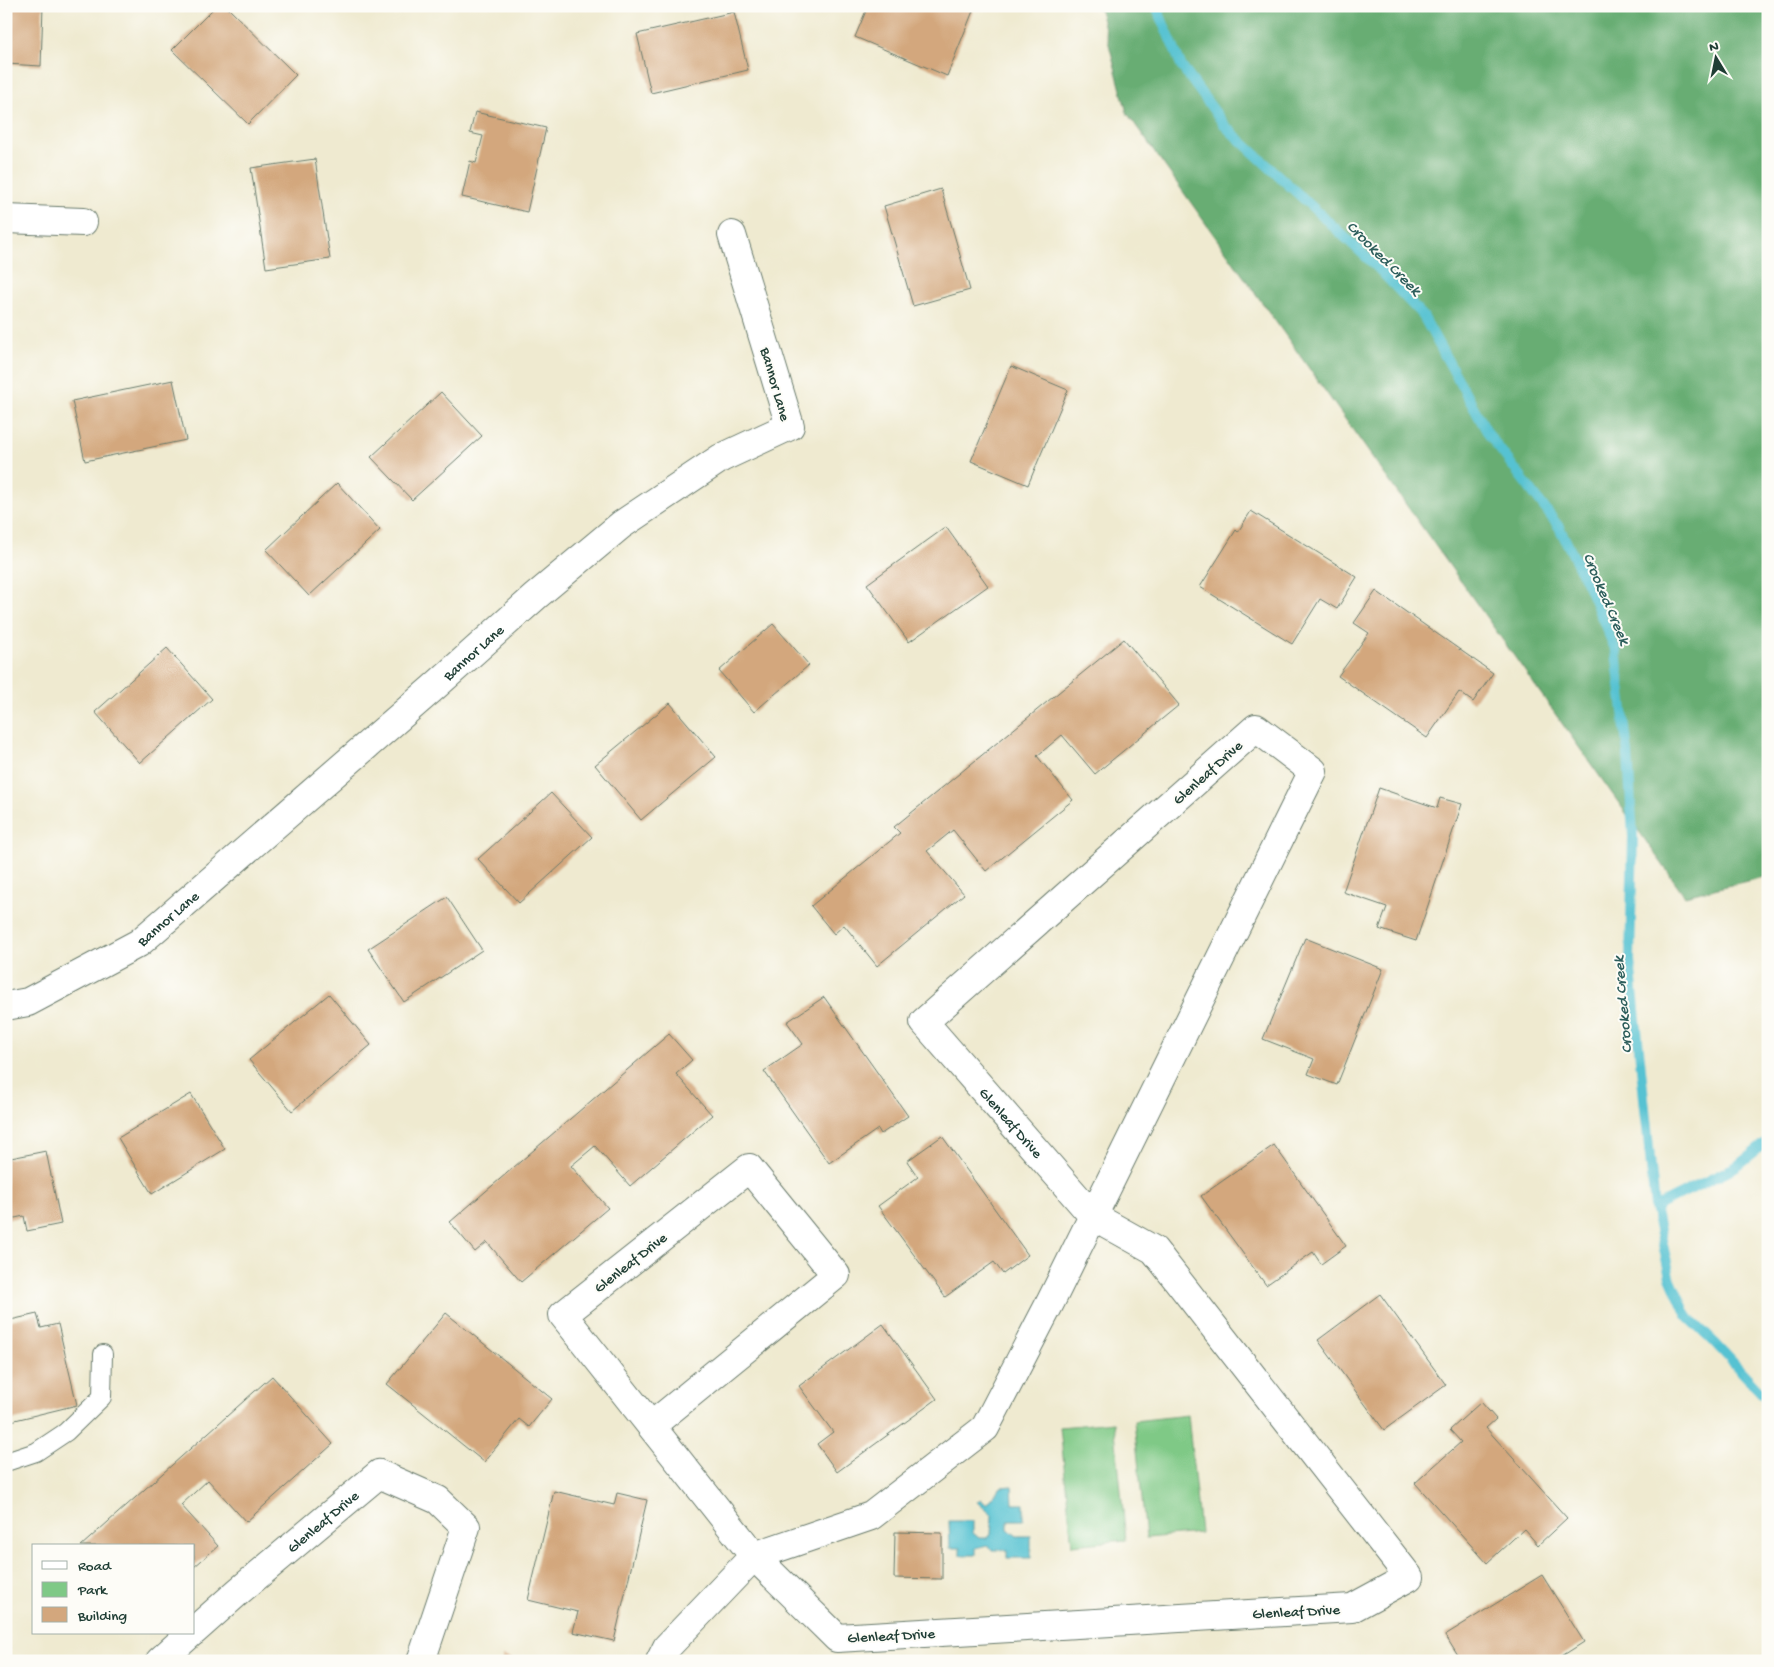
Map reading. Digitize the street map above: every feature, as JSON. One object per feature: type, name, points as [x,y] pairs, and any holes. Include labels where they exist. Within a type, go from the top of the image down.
[{"type":"street","points":[[6,219],[83,222]]},
{"type":"street","name":"Bannor Lane","points":[[6,1006],[28,1002],[139,942],[621,524],[721,458],[790,426],[732,235]]},
{"type":"street","name":"Glenleaf Drive","points":[[651,1426],[836,1275],[749,1168],[563,1316],[754,1556],[837,1638],[1352,1608],[1409,1577],[1154,1250],[1093,1216],[924,1022],[1256,728],[1313,771],[1093,1216],[1051,1302],[985,1428],[871,1516],[754,1556],[667,1656]]},
{"type":"street","name":"Glenleaf Drive","points":[[195,1629],[379,1474],[438,1500],[466,1527],[421,1661]]},
{"type":"street","name":"Glenleaf Drive","points":[[160,1661],[190,1634]]},
{"type":"lane","points":[[6,1462],[36,1452],[66,1432],[102,1397],[103,1354]]},
{"type":"green space","points":[[1099,6],[1768,6],[1768,876],[1685,896],[1127,113]]},
{"type":"green space","points":[[1188,1415],[1200,1533],[1146,1538],[1134,1421]]},
{"type":"green space","points":[[1114,1422],[1126,1540],[1072,1545],[1060,1427]]},
{"type":"water","points":[[1012,1486],[1013,1504],[1024,1504],[1024,1520],[1008,1520],[1008,1529],[1017,1536],[1031,1536],[1031,1558],[1007,1558],[1007,1550],[992,1550],[988,1545],[976,1548],[976,1555],[960,1555],[960,1548],[950,1548],[949,1521],[973,1521],[973,1533],[979,1538],[986,1538],[991,1535],[992,1515],[977,1502],[980,1499],[986,1504],[1001,1487]]},
{"type":"building","points":[[6,6],[43,6],[41,66],[6,64]]},
{"type":"building","points":[[216,6],[226,6],[296,75],[248,124],[172,50]]},
{"type":"building","points":[[868,6],[961,6],[973,11],[947,76],[855,37]]},
{"type":"building","points":[[734,12],[748,70],[651,93],[637,34]]},
{"type":"building","points":[[475,112],[546,128],[527,212],[462,197],[470,161],[476,163],[483,136],[470,133]]},
{"type":"building","points":[[315,159],[330,259],[266,268],[251,168]]},
{"type":"building","points":[[941,189],[970,290],[913,306],[884,206]]},
{"type":"building","points":[[1011,366],[1068,390],[1028,485],[971,461]]},
{"type":"building","points":[[6,380],[10,381],[7,397],[6,396]]},
{"type":"building","points":[[173,380],[186,440],[85,461],[72,401]]},
{"type":"building","points":[[441,392],[482,436],[412,500],[371,457]]},
{"type":"building","points":[[337,483],[380,530],[309,596],[266,550]]},
{"type":"building","points":[[1251,511],[1357,577],[1337,609],[1320,599],[1292,644],[1200,587],[1236,530],[1238,532]]},
{"type":"building","points":[[946,527],[988,586],[909,642],[867,584]]},
{"type":"building","points":[[1376,591],[1493,673],[1473,702],[1459,692],[1427,738],[1338,676],[1369,633],[1354,623]]},
{"type":"building","points":[[773,624],[809,665],[754,712],[719,671]]},
{"type":"building","points":[[1124,639],[1179,705],[1095,774],[1062,735],[1037,756],[1073,800],[986,871],[953,830],[927,851],[964,894],[877,966],[844,925],[834,934],[811,906],[900,833],[894,827]]},
{"type":"building","points":[[167,648],[212,699],[140,763],[95,712]]},
{"type":"building","points":[[670,703],[716,757],[641,820],[595,765]]},
{"type":"building","points":[[1379,788],[1437,808],[1440,798],[1462,804],[1416,941],[1379,929],[1387,907],[1343,892]]},
{"type":"building","points":[[551,793],[592,837],[519,903],[478,859]]},
{"type":"building","points":[[447,897],[482,950],[404,1002],[368,949]]},
{"type":"building","points":[[1305,938],[1383,969],[1337,1085],[1308,1074],[1314,1059],[1263,1039]]},
{"type":"building","points":[[329,994],[371,1045],[292,1111],[249,1060]]},
{"type":"building","points":[[824,997],[908,1116],[881,1134],[878,1129],[829,1163],[764,1071],[803,1044],[787,1022]]},
{"type":"building","points":[[669,1034],[692,1060],[676,1074],[712,1115],[630,1186],[595,1146],[571,1166],[608,1208],[521,1282],[487,1242],[475,1252],[450,1222]]},
{"type":"building","points":[[191,1094],[225,1149],[152,1194],[118,1138]]},
{"type":"building","points":[[942,1136],[1028,1255],[1003,1274],[994,1262],[945,1297],[878,1206],[918,1177],[907,1161]]},
{"type":"building","points":[[1274,1145],[1346,1246],[1321,1264],[1313,1252],[1266,1285],[1201,1196]]},
{"type":"building","points":[[46,1151],[61,1224],[27,1231],[24,1216],[6,1220],[6,1159]]},
{"type":"building","points":[[1380,1294],[1446,1385],[1384,1430],[1318,1340]]},
{"type":"building","points":[[446,1313],[552,1399],[529,1427],[519,1419],[484,1462],[387,1384]]},
{"type":"building","points":[[37,1314],[41,1328],[58,1324],[77,1405],[11,1421],[6,1400],[6,1321]]},
{"type":"building","points":[[883,1324],[937,1399],[837,1472],[817,1444],[833,1432],[799,1386]]},
{"type":"building","points":[[272,1376],[333,1444],[246,1522],[208,1480],[181,1505],[218,1546],[195,1566],[195,1544],[83,1544]]},
{"type":"building","points":[[1481,1402],[1496,1419],[1486,1428],[1567,1518],[1538,1545],[1524,1529],[1487,1563],[1415,1483],[1461,1442],[1450,1430]]},
{"type":"building","points":[[554,1491],[614,1505],[617,1493],[647,1500],[614,1641],[573,1632],[578,1612],[528,1600]]},
{"type":"building","points":[[895,1532],[942,1533],[942,1579],[894,1578]]},
{"type":"building","points":[[1542,1575],[1584,1642],[1554,1661],[1461,1661],[1445,1635]]},
{"type":"building","points":[[503,1656],[518,1660],[518,1661],[502,1661]]},
{"type":"waterway","name":"Crooked Creek","points":[[1156,6],[1182,67],[1226,127],[1377,267],[1423,316],[1489,435],[1559,527],[1588,585],[1616,651],[1628,754],[1633,837],[1630,960],[1655,1207],[1670,1277],[1687,1316],[1768,1400]]},
{"type":"waterway","points":[[1655,1207],[1737,1166],[1768,1141]]}]
